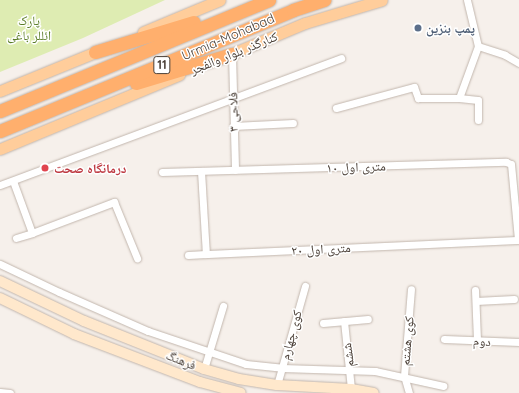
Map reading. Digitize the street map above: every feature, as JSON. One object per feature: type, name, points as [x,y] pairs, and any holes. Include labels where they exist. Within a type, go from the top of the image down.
[{"type":"highway","name":"Urmia-Mohabad","points":[[0,131],[293,10],[324,0]]},
{"type":"highway","points":[[95,52],[267,1]]},
{"type":"highway","name":"Urmia-Mohabad","points":[[0,111],[267,1]]},
{"type":"highway","points":[[58,108],[232,54]]},
{"type":"main road","points":[[0,91],[220,0]]},
{"type":"main road","name":"کنارگذر بلوار والفجر","points":[[0,149],[305,23],[382,0]]},
{"type":"street","points":[[459,98],[478,46],[467,0]]},
{"type":"street","points":[[478,46],[505,55],[519,63]]},
{"type":"street","name":"فلاحی ۳","points":[[232,54],[235,170]]},
{"type":"street","points":[[0,185],[341,58]]},
{"type":"street","points":[[336,108],[414,87],[418,98],[459,98],[478,100],[478,120]]},
{"type":"street","points":[[233,126],[293,123]]},
{"type":"street","name":"۱۰ متری اول","points":[[162,172],[506,162],[511,164],[519,240]]},
{"type":"street","points":[[201,171],[206,254]]},
{"type":"street","points":[[13,181],[32,233]]},
{"type":"street","points":[[16,238],[114,202],[137,258]]},
{"type":"street","name":"۲۰ متری اول","points":[[188,255],[519,240]]},
{"type":"street","points":[[0,264],[148,331],[209,353],[246,364],[282,368],[375,371],[404,376],[443,386]]},
{"type":"street","name":"فرهنگ","points":[[0,281],[84,321],[204,369],[239,379],[277,385],[351,389],[374,393]]},
{"type":"street","name":"کوی چهارم","points":[[277,385],[304,286]]},
{"type":"street","name":"کوی هشتم","points":[[409,393],[404,376],[412,289]]},
{"type":"street","points":[[475,290],[477,340]]},
{"type":"street","name":"فرهنگ","points":[[0,298],[82,337],[200,382],[241,393]]},
{"type":"street","points":[[476,301],[514,299]]},
{"type":"street","points":[[204,369],[223,306]]},
{"type":"street","points":[[323,323],[368,319]]},
{"type":"street","name":"ششم","points":[[344,321],[351,389]]},
{"type":"street","name":"دوم","points":[[444,339],[519,342]]},
{"type":"street","points":[[0,392],[10,393]]},
{"type":"green space","name":"پارک ائللر باغی","points":[[0,0],[165,0],[83,38],[0,72]]},
{"type":"place","name":"پمپ بنزین","points":[[418,28]]},
{"type":"place","name":"درمانگاه صحت","points":[[45,168]]}]
